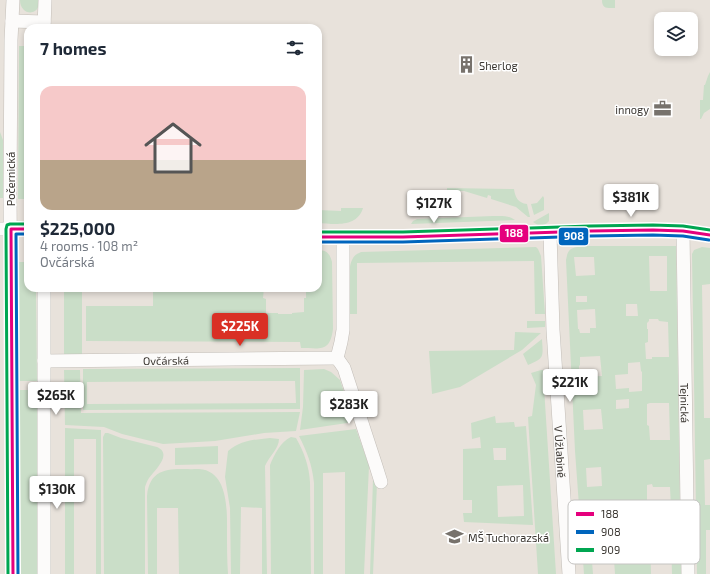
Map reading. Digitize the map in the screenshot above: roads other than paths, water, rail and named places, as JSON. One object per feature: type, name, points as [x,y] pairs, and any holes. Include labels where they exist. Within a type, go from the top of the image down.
[{"type":"street","name":"Počernická","points":[[13,0],[10,187],[5,229],[14,574]]},
{"type":"street","points":[[44,24],[45,0]]},
{"type":"street","points":[[12,21],[36,24]]},
{"type":"street","points":[[5,229],[24,229]]},
{"type":"street","points":[[322,237],[404,237],[653,230],[683,231],[710,235]]},
{"type":"street","name":"Tejnická","points":[[683,231],[687,500]]},
{"type":"street","name":"V Úžlabině","points":[[550,232],[554,338],[568,558]]},
{"type":"street","points":[[343,238],[343,330],[337,358],[344,368],[381,482]]},
{"type":"street","points":[[44,292],[44,574]]},
{"type":"street","name":"Ovčárská","points":[[44,361],[337,358]]},
{"type":"street","name":"V Úžlabině","points":[[568,564],[569,574]]},
{"type":"street","name":"Tejnická","points":[[688,564],[688,574]]},
{"type":"place","name":"Sherlog","points":[[466,65]]},
{"type":"place","name":"innogy","points":[[662,109]]},
{"type":"place","name":"MŠ Tuchorazská","points":[[455,537]]}]
